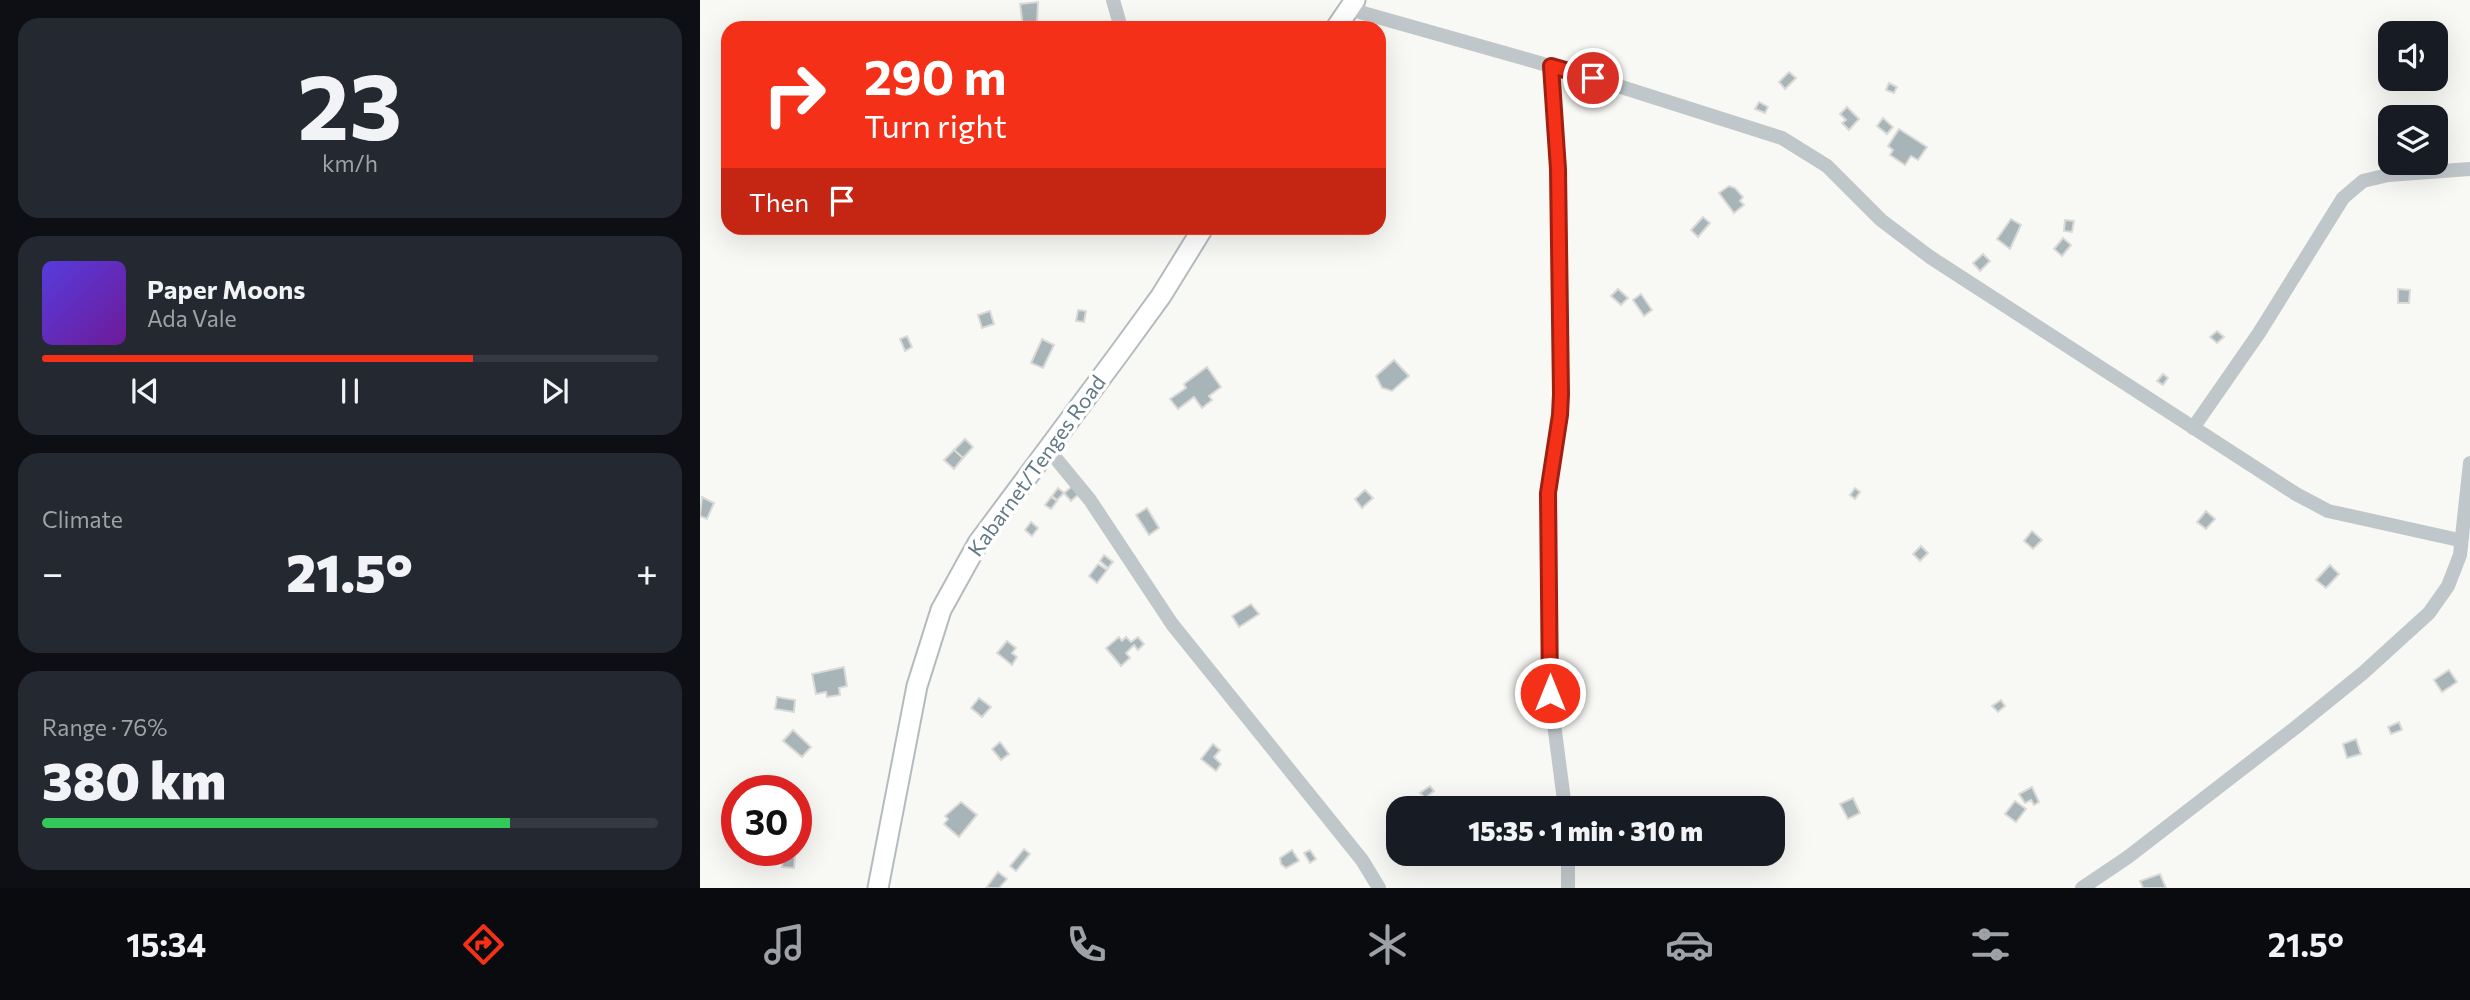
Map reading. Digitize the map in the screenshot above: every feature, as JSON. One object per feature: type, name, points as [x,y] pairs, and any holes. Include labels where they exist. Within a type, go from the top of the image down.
[{"type":"street","points":[[1113,0],[1119,21]]},
{"type":"street","points":[[1341,21],[1352,4],[1767,132],[1806,150],[1827,166],[1881,220],[1930,257],[2193,428],[2328,511],[2459,540]]},
{"type":"street","points":[[1551,66],[1558,169],[1561,405],[1548,493],[1550,693],[1563,796]]},
{"type":"street","points":[[2193,428],[2259,334],[2343,198],[2362,181],[2388,175],[2470,169]]},
{"type":"street","name":"Kabarnet/Tenges Road","points":[[878,888],[916,686],[930,638],[942,610],[978,543],[1160,296],[1199,235]]},
{"type":"street","points":[[1048,449],[1090,500],[1172,624],[1362,860],[1379,888]]},
{"type":"street","points":[[2082,888],[2128,857],[2295,728],[2407,635],[2429,613],[2448,586],[2460,555],[2459,540],[2470,463]]},
{"type":"street","points":[[1568,866],[1568,888]]},
{"type":"building","points":[[1038,2],[1037,21],[1022,21],[1020,4]]},
{"type":"building","points":[[1789,72],[1796,78],[1785,89],[1779,82]]},
{"type":"building","points":[[1889,83],[1897,87],[1894,93],[1886,90]]},
{"type":"building","points":[[1759,102],[1768,107],[1765,113],[1755,109]]},
{"type":"building","points":[[1847,107],[1859,119],[1849,130],[1842,123],[1846,120],[1840,114]]},
{"type":"building","points":[[1883,118],[1893,127],[1887,134],[1877,126]]},
{"type":"building","points":[[1899,129],[1927,147],[1918,160],[1911,156],[1905,165],[1890,155],[1893,150],[1888,146]]},
{"type":"building","points":[[1729,186],[1735,188],[1743,197],[1740,201],[1744,205],[1734,213],[1719,193]]},
{"type":"building","points":[[1703,217],[1710,223],[1698,237],[1691,230]]},
{"type":"building","points":[[2011,219],[2021,225],[2010,249],[1997,239]]},
{"type":"building","points":[[2065,220],[2074,221],[2072,232],[2064,231]]},
{"type":"building","points":[[2063,238],[2071,245],[2062,256],[2054,249]]},
{"type":"building","points":[[1983,254],[1990,261],[1980,271],[1973,263]]},
{"type":"building","points":[[1618,289],[1628,298],[1621,305],[1611,296]]},
{"type":"building","points":[[2398,289],[2410,290],[2409,303],[2398,303]]},
{"type":"building","points":[[1641,294],[1652,310],[1644,316],[1633,300]]},
{"type":"building","points":[[1078,310],[1086,311],[1084,322],[1076,321]]},
{"type":"building","points":[[990,311],[994,324],[982,328],[978,315]]},
{"type":"building","points":[[2217,331],[2224,337],[2217,343],[2210,337]]},
{"type":"building","points":[[907,336],[912,347],[905,351],[900,339]]},
{"type":"building","points":[[1042,339],[1054,345],[1043,368],[1031,363]]},
{"type":"building","points":[[1394,360],[1409,376],[1392,391],[1382,388],[1376,376]]},
{"type":"building","points":[[1207,367],[1221,387],[1209,396],[1212,400],[1202,408],[1194,397],[1178,409],[1170,399],[1186,388],[1184,384]]},
{"type":"building","points":[[2163,374],[2168,378],[2163,385],[2157,381]]},
{"type":"building","points":[[965,439],[973,447],[963,458],[954,450]]},
{"type":"building","points":[[954,450],[963,458],[954,469],[944,460]]},
{"type":"building","points":[[1075,484],[1082,491],[1071,501],[1064,493]]},
{"type":"building","points":[[1058,488],[1064,493],[1057,500],[1052,496]]},
{"type":"building","points":[[1855,488],[1860,492],[1855,499],[1850,495]]},
{"type":"building","points":[[1365,490],[1373,498],[1362,508],[1355,499]]},
{"type":"building","points":[[702,497],[714,503],[707,519],[700,516]]},
{"type":"building","points":[[1051,497],[1057,501],[1051,509],[1045,505]]},
{"type":"building","points":[[1147,508],[1159,528],[1149,535],[1136,515]]},
{"type":"building","points":[[2206,511],[2215,519],[2206,529],[2197,522]]},
{"type":"building","points":[[1031,522],[1038,528],[1032,536],[1025,530]]},
{"type":"building","points":[[2032,531],[2042,540],[2033,549],[2024,541]]},
{"type":"building","points":[[1921,546],[1928,553],[1920,561],[1913,554]]},
{"type":"building","points":[[1104,555],[1113,562],[1108,568],[1100,561]]},
{"type":"building","points":[[1098,564],[1107,570],[1097,583],[1089,576]]},
{"type":"building","points":[[2330,565],[2339,574],[2326,588],[2316,580]]},
{"type":"building","points":[[1251,604],[1259,614],[1239,627],[1232,616]]},
{"type":"building","points":[[1119,637],[1122,641],[1126,637],[1131,642],[1138,637],[1144,644],[1138,650],[1134,645],[1126,653],[1130,658],[1121,666],[1106,648]]},
{"type":"building","points":[[1007,641],[1016,648],[1012,653],[1017,657],[1012,665],[997,653]]},
{"type":"building","points":[[844,667],[847,686],[839,688],[840,695],[827,697],[826,692],[816,694],[812,674]]},
{"type":"building","points":[[2449,670],[2457,682],[2442,692],[2434,680]]},
{"type":"building","points":[[777,697],[795,700],[794,712],[775,709]]},
{"type":"building","points":[[979,698],[991,707],[982,717],[971,708]]},
{"type":"building","points":[[2001,700],[2005,706],[1998,712],[1992,706]]},
{"type":"building","points":[[2399,722],[2402,730],[2391,734],[2388,727]]},
{"type":"building","points":[[793,730],[811,747],[802,757],[783,741]]},
{"type":"building","points":[[2356,739],[2361,754],[2347,758],[2343,744]]},
{"type":"building","points":[[1000,742],[1009,754],[1001,760],[992,749]]},
{"type":"building","points":[[1213,744],[1220,750],[1214,757],[1221,764],[1216,771],[1201,759]]},
{"type":"building","points":[[1430,786],[1434,791],[1428,796],[1420,793]]},
{"type":"building","points":[[2032,787],[2039,802],[2034,805],[2031,800],[2025,803],[2019,794]]},
{"type":"building","points":[[1853,798],[1860,813],[1848,819],[1840,804]]},
{"type":"building","points":[[2015,801],[2026,809],[2016,822],[2005,814]]},
{"type":"building","points":[[961,802],[977,815],[959,837],[944,824],[948,819],[945,816]]},
{"type":"building","points":[[1024,849],[1030,854],[1016,871],[1010,866]]},
{"type":"building","points":[[1292,850],[1299,861],[1286,868],[1281,864],[1280,858]]},
{"type":"building","points":[[1310,850],[1316,859],[1310,863],[1304,853]]},
{"type":"building","points":[[998,872],[1007,879],[999,888],[986,888]]},
{"type":"building","points":[[2160,874],[2166,888],[2143,888],[2140,881]]},
{"type":"route","points":[[1550,693],[1548,493],[1561,394],[1558,169],[1551,66],[1593,78]]}]
